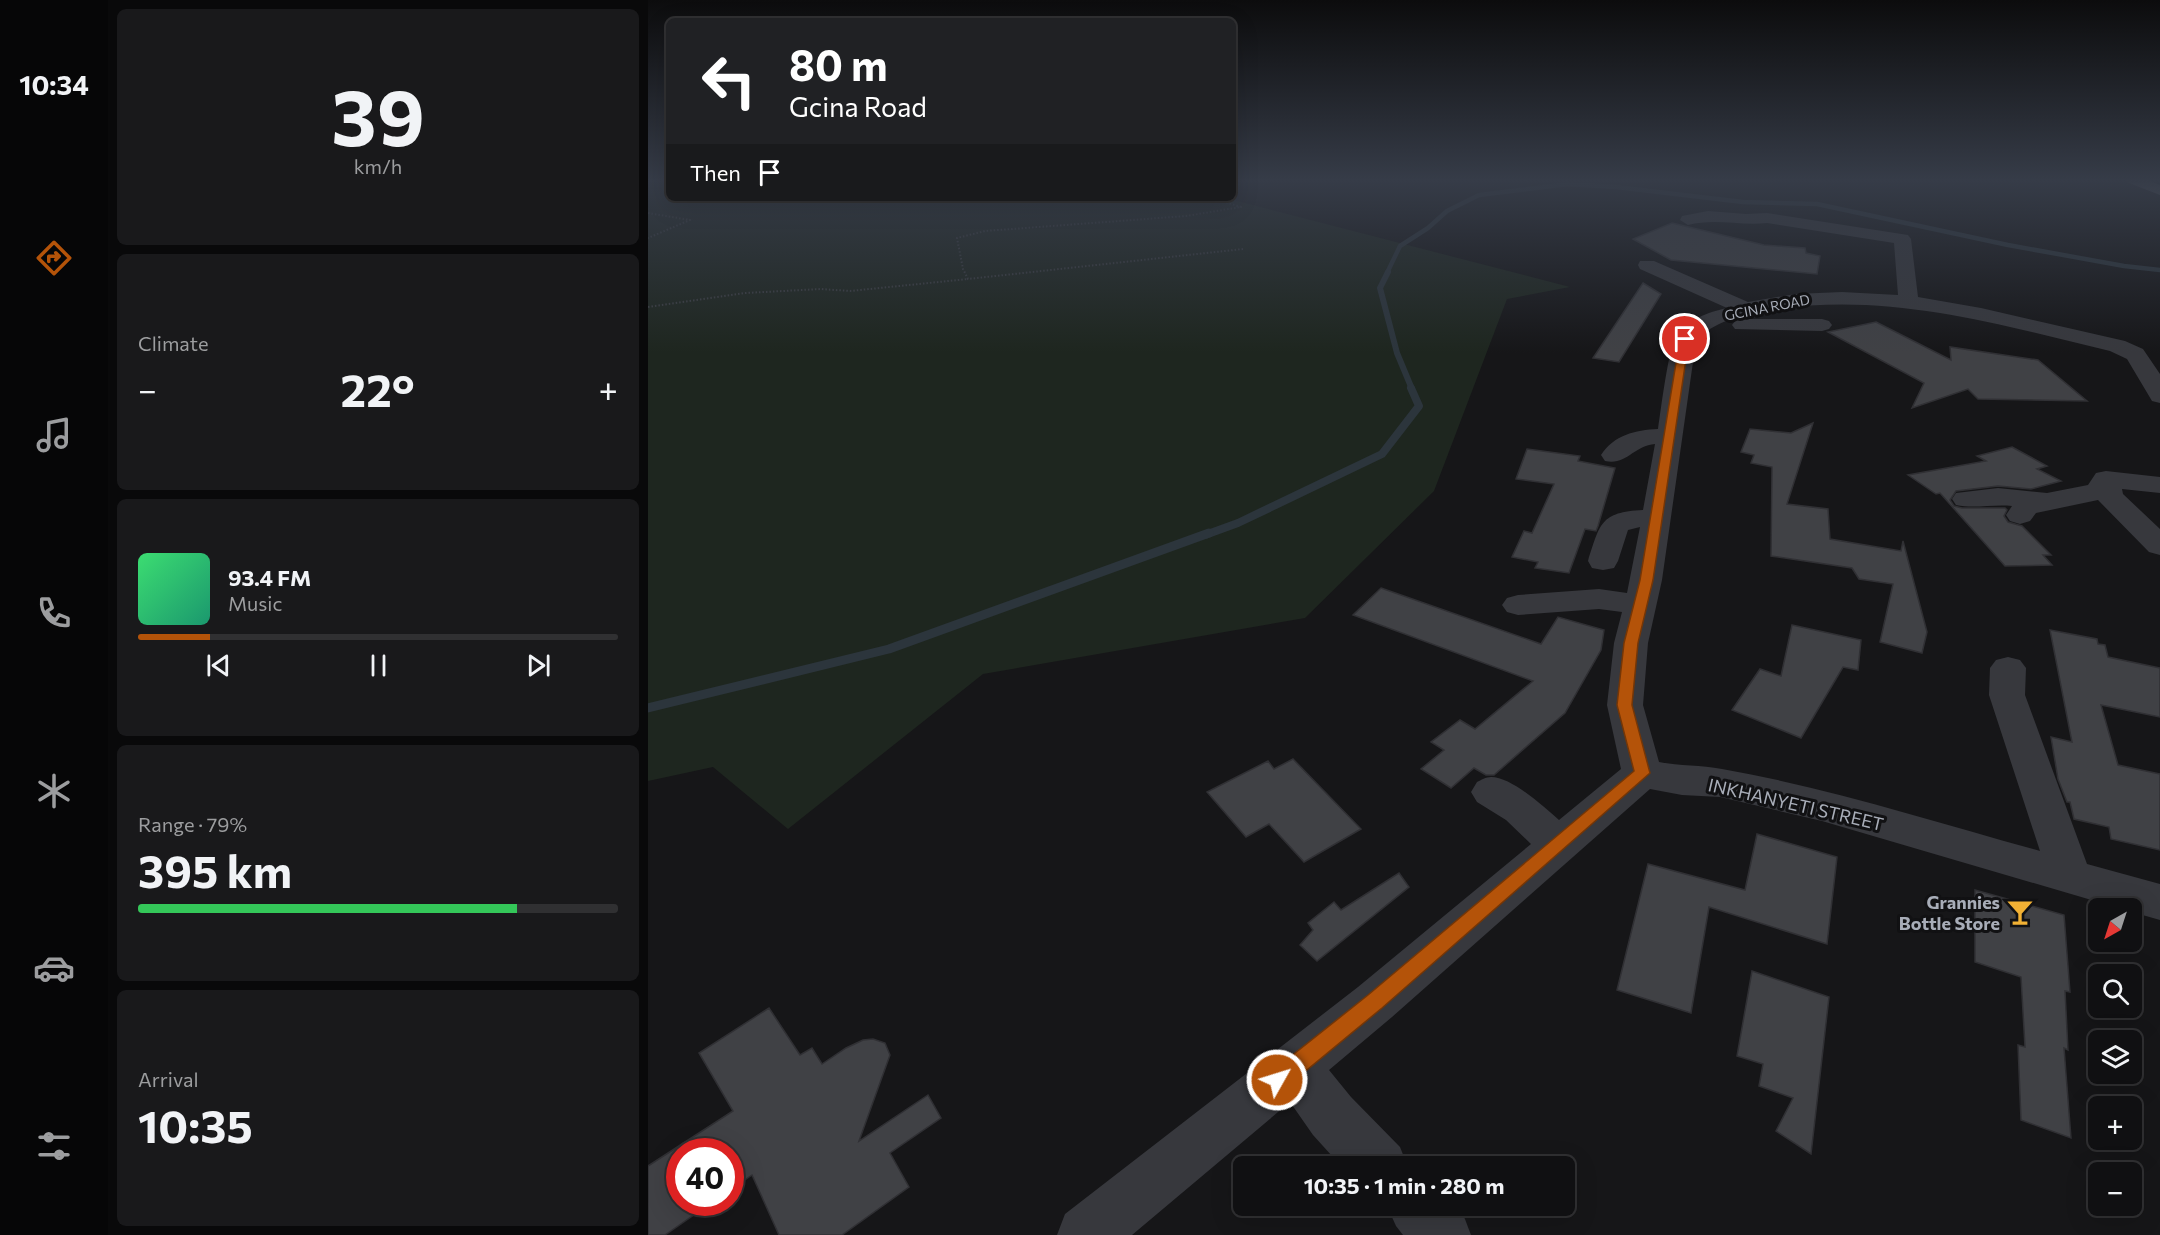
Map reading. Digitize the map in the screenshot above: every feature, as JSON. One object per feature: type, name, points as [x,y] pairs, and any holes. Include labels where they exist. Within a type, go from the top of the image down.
[{"type":"street","points":[[1893,238],[1902,239],[1908,301]]},
{"type":"street","points":[[1647,265],[1747,309]]},
{"type":"street","name":"GCINA ROAD","points":[[1698,324],[1747,309],[1811,298],[1868,297],[1908,301],[2117,346],[2142,373]]},
{"type":"street","points":[[1086,1235],[1375,1002],[1642,773],[1625,705],[1631,643],[1656,518],[1685,339],[1698,324],[1822,326]]},
{"type":"street","points":[[2055,351],[2122,365],[2142,373],[2160,405]]},
{"type":"street","points":[[1614,455],[1620,447],[1630,441],[1648,436],[1669,436]]},
{"type":"street","points":[[2106,478],[2160,485]]},
{"type":"street","points":[[2020,515],[2026,506],[2097,492],[2106,478]]},
{"type":"street","points":[[2106,478],[2110,497],[2160,546]]},
{"type":"street","points":[[1966,499],[1998,496],[2050,502]]},
{"type":"street","points":[[1603,561],[1615,524],[1623,519],[1656,518]]},
{"type":"street","points":[[1518,605],[1599,599],[1640,604]]},
{"type":"street","points":[[2008,668],[2007,695],[2070,876]]},
{"type":"street","name":"INKHANYETI STREET","points":[[1642,773],[1682,781],[1720,783],[1822,806],[2160,902]]},
{"type":"street","points":[[1491,792],[1520,808],[1558,844]]},
{"type":"street","points":[[1295,1066],[1332,1116],[1370,1156]]},
{"type":"street","points":[[1425,1216],[1442,1235]]},
{"type":"path","points":[[959,238],[963,269],[968,279]]},
{"type":"path","points":[[648,307],[745,292],[821,289],[850,291],[1243,249]]},
{"type":"shaded area","points":[[648,238],[1379,238],[1570,287],[1507,299],[1434,491],[1305,618],[983,674],[788,829],[713,767],[648,781]]},
{"type":"building","points":[[1733,238],[1764,245],[1805,248],[1806,253],[1820,256],[1817,274],[1671,260],[1633,239]]},
{"type":"building","points":[[1643,283],[1661,294],[1619,362],[1593,358]]},
{"type":"building","points":[[1876,322],[1951,360],[1950,347],[2038,360],[2087,401],[1978,399],[1968,389],[1912,408],[1924,383],[1828,332]]},
{"type":"building","points":[[1813,423],[1787,504],[1828,509],[1830,539],[1901,551],[1903,541],[1927,632],[1922,653],[1880,642],[1893,584],[1859,579],[1852,568],[1771,556],[1772,467],[1751,463],[1754,455],[1741,452],[1750,429],[1791,433]]},
{"type":"building","points":[[2012,447],[2047,466],[2037,469],[2061,481],[2031,489],[1998,486],[1956,491],[1950,500],[1954,506],[1962,508],[2005,508],[2007,510],[2004,516],[2008,522],[2022,526],[2051,555],[2043,555],[2052,565],[2005,566],[1940,493],[1936,494],[1908,475],[1986,461],[1977,456]]},
{"type":"building","points":[[1527,449],[1580,456],[1578,461],[1615,468],[1596,531],[1585,529],[1569,573],[1535,568],[1538,562],[1512,557],[1524,531],[1532,533],[1554,484],[1516,479]]},
{"type":"building","points":[[1381,588],[1541,644],[1558,617],[1604,630],[1601,650],[1565,713],[1494,775],[1486,775],[1474,768],[1451,788],[1421,769],[1444,750],[1431,742],[1460,720],[1475,729],[1533,681],[1353,615]]},
{"type":"building","points":[[1792,625],[1861,640],[1858,670],[1843,667],[1801,738],[1732,710],[1760,669],[1781,676]]},
{"type":"building","points":[[2050,630],[2097,639],[2098,644],[2105,645],[2108,657],[2160,668],[2160,717],[2101,705],[2118,765],[2160,774],[2160,850],[2111,839],[2109,827],[2074,819],[2070,802],[2067,802],[2058,779],[2051,737],[2072,742]]},
{"type":"building","points":[[1293,759],[1361,829],[1304,862],[1269,824],[1246,837],[1207,792],[1268,761],[1274,769]]},
{"type":"building","points":[[1757,834],[1837,857],[1827,944],[1709,907],[1691,1013],[1617,990],[1648,864],[1745,890]]},
{"type":"building","points":[[1399,873],[1409,887],[1317,961],[1300,945],[1313,930],[1308,923],[1334,902],[1341,910]]},
{"type":"building","points":[[1975,890],[2064,915],[2070,992],[2065,991],[2068,1050],[2064,1048],[2071,1138],[2021,1120],[2018,1045],[2025,1047],[2021,977],[1975,962]]},
{"type":"building","points":[[1752,971],[1829,997],[1811,1154],[1776,1131],[1793,1098],[1759,1086],[1763,1064],[1737,1056]]},
{"type":"building","points":[[769,1008],[800,1055],[812,1048],[822,1064],[863,1040],[873,1039],[885,1043],[890,1055],[859,1141],[928,1095],[941,1118],[890,1153],[909,1187],[842,1235],[779,1235],[752,1175],[744,1180],[744,1138],[691,1138],[733,1111],[699,1053]]},
{"type":"building","points":[[666,1154],[666,1216],[692,1216],[665,1235],[648,1235],[648,1166]]},
{"type":"waterway","points":[[1387,273],[1400,246],[1413,238]]},
{"type":"waterway","points":[[1974,238],[2124,266],[2160,270]]},
{"type":"waterway","points":[[1388,272],[1380,288],[1397,353],[1412,389]]},
{"type":"waterway","points":[[1205,535],[1238,523],[1382,454],[1419,406],[1411,388]]},
{"type":"waterway","points":[[648,708],[889,649],[1209,533]]},
{"type":"place","name":"Grannies Bottle Store","points":[[2020,912]]},
{"type":"route","points":[[1277,1080],[1375,1002],[1642,773],[1625,705],[1631,643],[1646,580],[1685,339]]}]
